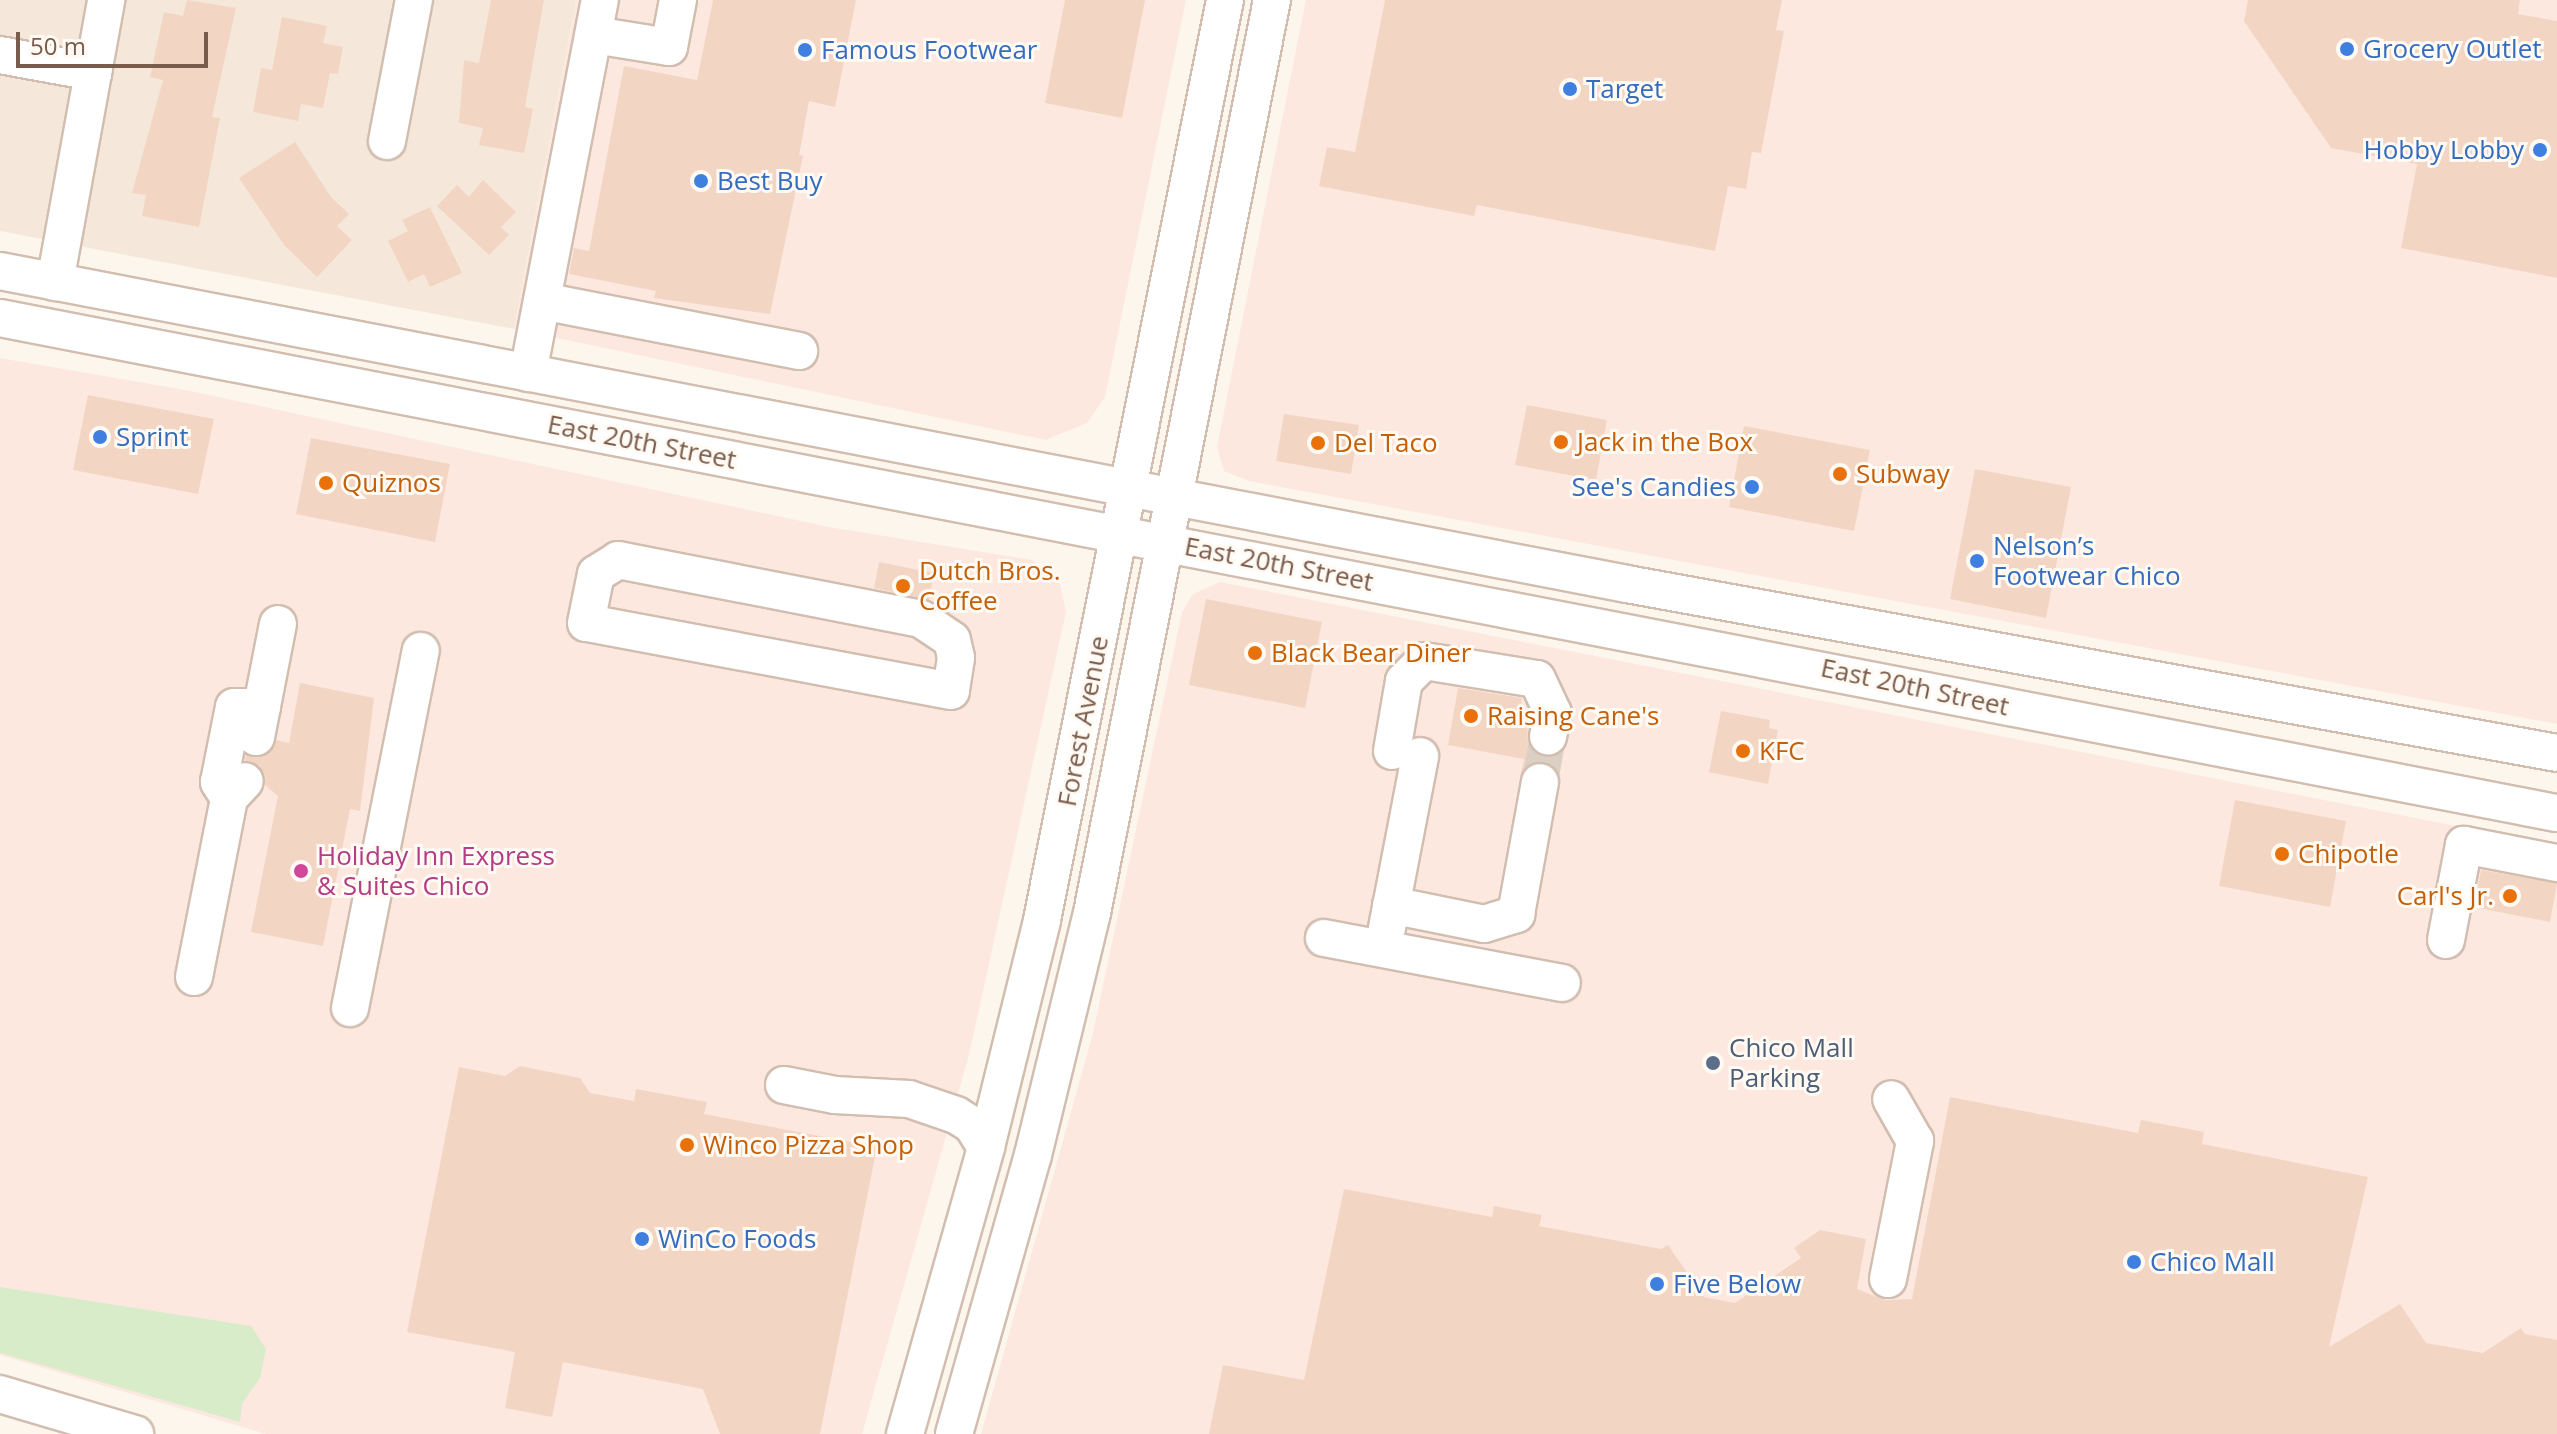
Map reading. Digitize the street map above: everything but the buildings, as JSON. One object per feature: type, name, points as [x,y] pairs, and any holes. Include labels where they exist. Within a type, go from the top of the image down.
[{"type":"street","points":[[55,282],[106,0]]},
{"type":"street","points":[[387,141],[414,0]]},
{"type":"street","points":[[528,373],[600,0]]},
{"type":"street","points":[[594,35],[669,47],[678,0]]},
{"type":"street","name":"Forest Avenue","points":[[905,1434],[986,1147],[1053,868],[1225,0]]},
{"type":"street","name":"Forest Avenue","points":[[954,1434],[1068,1015],[1167,542],[1272,0]]},
{"type":"street","points":[[0,55],[93,72]]},
{"type":"street","name":"East 20th Street","points":[[0,271],[1130,486],[1642,587],[2393,726],[2557,753]]},
{"type":"street","points":[[542,301],[799,351]]},
{"type":"street","name":"East 20th Street","points":[[0,318],[2557,813]]},
{"type":"street","points":[[618,560],[921,619],[952,640],[954,676],[951,691],[586,623],[596,574],[618,560]]},
{"type":"street","points":[[1634,632],[1642,587]]},
{"type":"street","points":[[194,977],[237,790],[219,782],[234,707],[259,722],[278,624]]},
{"type":"street","points":[[350,1008],[421,651]]},
{"type":"street","points":[[1382,949],[1391,905],[1406,753],[1404,681],[1424,661],[1537,679],[1553,713],[1548,736]]},
{"type":"street","points":[[2383,779],[2393,726]]},
{"type":"street","points":[[2421,787],[2429,731]]},
{"type":"street","points":[[1391,905],[1484,924],[1516,914],[1540,782]]},
{"type":"street","points":[[2446,940],[2464,845],[2557,863]]},
{"type":"street","points":[[1324,938],[1562,983]]},
{"type":"street","points":[[784,1085],[835,1095],[909,1099],[956,1115],[972,1125],[986,1147]]},
{"type":"street","points":[[1888,1279],[1915,1141],[1891,1099]]},
{"type":"street","points":[[0,1394],[135,1434]]},
{"type":"shaded area","points":[[0,0],[576,0],[514,329],[0,231]]},
{"type":"shaded area","points":[[576,0],[1186,0],[1105,397],[1087,423],[1046,440],[514,329]]},
{"type":"shaded area","points":[[1306,0],[2557,0],[2557,724],[1249,481],[1224,471],[1217,447]]},
{"type":"shaded area","points":[[0,358],[185,390],[829,527],[1032,560],[1060,584],[1066,612],[969,1055],[862,1434],[266,1434],[0,1355]]},
{"type":"shaded area","points":[[1220,582],[2557,846],[2557,1434],[981,1434],[1093,1033],[1182,612],[1193,594]]},
{"type":"green space","points":[[0,1287],[251,1326],[266,1349],[260,1378],[242,1404],[240,1422],[0,1353]]},
{"type":"tunnel","points":[[1540,782],[1548,736]]},
{"type":"place","name":"Grocery Outlet","points":[[2347,49]]},
{"type":"place","name":"Famous Footwear","points":[[805,50]]},
{"type":"place","name":"Target","points":[[1570,89]]},
{"type":"place","name":"Hobby Lobby","points":[[2540,150]]},
{"type":"place","name":"Best Buy","points":[[701,181]]},
{"type":"place","name":"Sprint","points":[[100,437]]},
{"type":"place","name":"Jack in the Box","points":[[1561,442]]},
{"type":"place","name":"Del Taco","points":[[1318,443]]},
{"type":"place","name":"Subway","points":[[1840,474]]},
{"type":"place","name":"Quiznos","points":[[326,483]]},
{"type":"place","name":"See's Candies","points":[[1752,487]]},
{"type":"place","name":"Nelson’s Footwear Chico","points":[[1977,561]]},
{"type":"place","name":"Dutch Bros. Coffee","points":[[903,586]]},
{"type":"place","name":"Black Bear Diner","points":[[1255,653]]},
{"type":"place","name":"Raising Cane's","points":[[1471,716]]},
{"type":"place","name":"KFC","points":[[1743,751]]},
{"type":"place","name":"Chipotle","points":[[2282,854]]},
{"type":"place","name":"Holiday Inn Express & Suites Chico","points":[[301,871]]},
{"type":"place","name":"Carl's Jr.","points":[[2510,896]]},
{"type":"place","name":"Chico Mall Parking","points":[[1713,1063]]},
{"type":"place","name":"Winco Pizza Shop","points":[[687,1145]]},
{"type":"place","name":"WinCo Foods","points":[[642,1239]]},
{"type":"place","name":"Chico Mall","points":[[2134,1262]]},
{"type":"place","name":"Five Below","points":[[1657,1284]]}]
